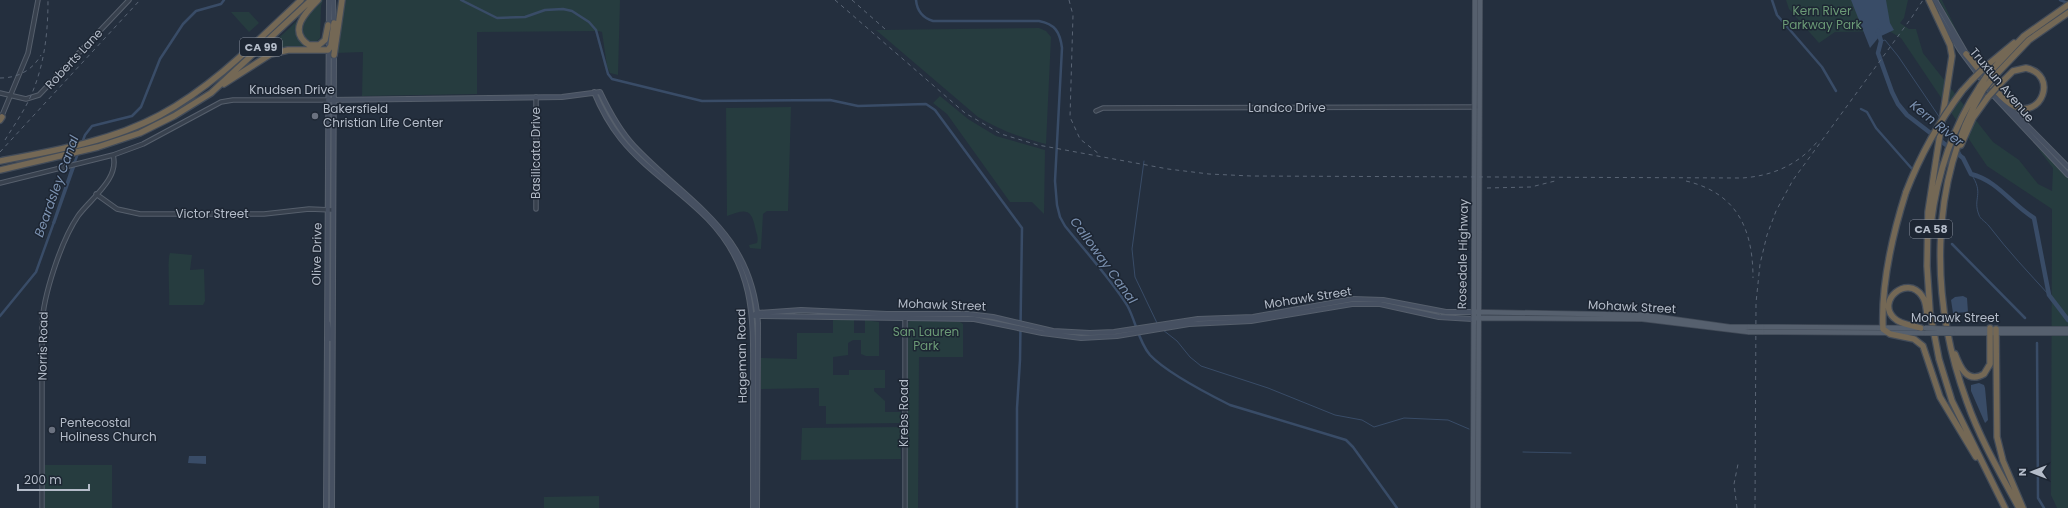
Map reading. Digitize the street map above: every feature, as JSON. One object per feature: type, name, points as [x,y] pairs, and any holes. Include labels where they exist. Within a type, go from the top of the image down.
[{"type":"highway","points":[[243,53],[296,0]]},
{"type":"highway","name":"CA 99","points":[[0,161],[89,142],[130,128],[160,115],[209,84],[302,0]]},
{"type":"highway","name":"CA 99","points":[[0,170],[86,151],[140,133],[174,116],[211,93],[311,0]]},
{"type":"highway","points":[[318,0],[301,18],[299,25],[300,36],[309,45],[319,45],[325,40],[331,24]]},
{"type":"highway","points":[[334,55],[342,0]]},
{"type":"highway","points":[[1930,0],[1950,48],[1952,58],[1935,163],[1927,231],[1928,286],[1934,335],[1946,385]]},
{"type":"highway","name":"CA 58","points":[[1990,76],[2043,26],[2068,5]]},
{"type":"highway","name":"CA 58","points":[[1928,286],[1931,223],[1941,172],[1954,135],[1972,110],[1982,88],[1990,76],[2024,36],[2068,13]]},
{"type":"highway","points":[[211,93],[271,54],[288,50],[328,50],[331,46],[331,24]]},
{"type":"highway","points":[[1991,481],[1940,397],[1923,346],[1912,338],[1885,330],[1885,290],[1889,258],[1906,192],[1929,142],[1962,91],[2005,49],[2024,36]]},
{"type":"highway","points":[[1966,54],[2002,95],[2016,107],[2026,109],[2034,106],[2040,101],[2044,91],[2041,77],[2034,71],[2026,68],[2013,71],[1998,86],[1988,97],[1972,110],[1948,181],[1944,202],[1941,246],[1943,298],[1950,344],[1967,402],[1981,436],[2019,508]]},
{"type":"highway","points":[[1924,330],[1900,322],[1891,314],[1890,302],[1896,291],[1910,288],[1918,291],[1923,297],[1935,353],[1946,385],[1962,423],[2005,508]]},
{"type":"highway","points":[[1943,298],[1956,355],[1962,370],[1967,375],[1979,376],[1988,368],[1993,331]]},
{"type":"highway","points":[[1993,331],[1997,437],[2003,461],[2023,508]]},
{"type":"main road","name":"Olive Drive","points":[[329,0],[334,55],[332,508]]},
{"type":"main road","name":"Olive Drive","points":[[331,24],[333,0]]},
{"type":"main road","name":"Rosedale Highway","points":[[1475,0],[1479,312],[1478,508]]},
{"type":"main road","name":"Rosedale Highway","points":[[1473,508],[1472,319],[1480,0]]},
{"type":"main road","name":"Truxtun Avenue","points":[[1930,0],[1955,43],[2001,104],[2036,142],[2066,169]]},
{"type":"main road","name":"Truxtun Avenue","points":[[1935,0],[1966,54],[2001,100],[2054,154],[2066,169]]},
{"type":"main road","name":"Olive Drive","points":[[326,508],[328,50]]},
{"type":"main road","name":"Hageman Road","points":[[594,92],[608,120],[628,148],[702,213],[730,247],[742,273],[756,315],[753,350],[752,508]]},
{"type":"main road","name":"Knudsen Drive","points":[[328,100],[536,98],[600,92]]},
{"type":"main road","name":"Hageman Road","points":[[600,92],[619,126],[634,146],[713,218],[729,238],[747,273],[756,315],[758,451],[757,508]]},
{"type":"main road","points":[[2036,142],[2054,154]]},
{"type":"main road","points":[[328,156],[330,171],[333,174]]},
{"type":"main road","points":[[2066,169],[2068,174]]},
{"type":"main road","name":"Mohawk Street","points":[[1075,338],[1109,336],[1198,318],[1253,317],[1353,299],[1383,300],[1446,312],[1646,315],[1730,326],[1749,330]]},
{"type":"main road","name":"Mohawk Street","points":[[756,315],[801,310],[976,314],[996,318],[1019,326],[1072,333],[1101,333],[1189,324],[1251,321],[1336,305],[1356,303],[1390,306],[1438,317],[1472,319],[1642,319],[1749,330],[2054,331],[2068,329]]},
{"type":"main road","points":[[904,318],[909,316],[940,314]]},
{"type":"main road","points":[[1570,319],[1570,316],[1590,314]]},
{"type":"main road","name":"Mohawk Street","points":[[756,315],[904,318]]},
{"type":"main road","points":[[966,318],[971,316],[996,318]]},
{"type":"main road","points":[[904,318],[966,318],[1019,326],[1042,333],[1075,338],[1101,333]]},
{"type":"main road","points":[[327,322],[329,323],[332,342]]},
{"type":"main road","name":"Mohawk Street","points":[[2054,331],[2068,333]]},
{"type":"main road","points":[[1042,333],[1069,335],[1072,333]]},
{"type":"main road","points":[[753,350],[755,352],[757,376]]},
{"type":"main road","points":[[753,425],[755,430],[755,447],[758,451]]},
{"type":"street","points":[[1,119],[28,53],[38,0]]},
{"type":"street","name":"Roberts Lane","points":[[0,93],[26,99],[39,95],[128,0]]},
{"type":"street","name":"Basilicata Drive","points":[[536,98],[536,209]]},
{"type":"street","name":"Knudsen Drive","points":[[0,183],[70,167],[113,155],[143,144],[226,101],[328,100]]},
{"type":"street","name":"Landco Drive","points":[[1096,111],[1102,108],[1477,107]]},
{"type":"street","name":"Norris Road","points":[[42,508],[44,308],[70,230],[82,211],[112,172],[115,163],[113,155]]},
{"type":"street","name":"Victor Street","points":[[96,194],[117,209],[140,214],[264,214],[302,210],[333,210]]},
{"type":"street","name":"Krebs Road","points":[[904,318],[905,508]]},
{"type":"green space","points":[[322,0],[320,38],[315,43],[305,38],[303,27],[307,17]]},
{"type":"green space","points":[[346,0],[620,0],[618,75],[610,73],[607,66],[602,32],[599,31],[477,32],[477,94],[362,96],[363,52],[336,53]]},
{"type":"green space","name":"Kern River Parkway Park","points":[[1786,0],[1908,0],[1904,18],[1900,23],[1909,29],[1916,29],[1923,53],[1993,142],[2019,160],[2038,184],[2052,191],[2053,168],[2036,146],[2068,177],[2068,508],[2057,508],[2051,495],[2052,209],[1987,166],[1901,38],[1889,31],[1835,32],[1819,43],[1789,9]]},
{"type":"green space","points":[[1939,0],[1942,0],[1962,42]]},
{"type":"green space","points":[[231,12],[249,12],[259,23],[249,32]]},
{"type":"green space","points":[[298,20],[296,29],[297,36],[305,45],[309,47],[277,49],[254,61]]},
{"type":"green space","points":[[1039,28],[1046,31],[1051,37],[1046,144],[1011,133],[978,117],[876,30]]},
{"type":"green space","points":[[940,96],[968,119],[996,136],[1045,150],[1044,214],[1032,202],[1010,202],[947,114],[933,103]]},
{"type":"green space","points":[[791,107],[788,211],[767,211],[763,214],[761,249],[750,248],[749,245],[757,243],[758,239],[749,213],[738,212],[727,216],[726,108]]},
{"type":"green space","points":[[612,122],[633,148],[615,126]]},
{"type":"green space","points":[[635,150],[683,194],[658,172]]},
{"type":"green space","points":[[170,253],[192,255],[190,270],[204,269],[205,301],[203,305],[169,305]]},
{"type":"green space","points":[[833,319],[854,320],[854,333],[865,333],[865,320],[879,322],[879,356],[866,356],[861,354],[861,340],[853,340],[848,343],[848,355],[833,357],[833,375],[849,375],[849,370],[885,370],[885,388],[874,388],[874,391],[885,401],[885,412],[901,412],[901,423],[826,424],[826,406],[819,406],[819,388],[761,389],[761,358],[797,359],[797,333],[833,333]]},
{"type":"green space","name":"San Lauren Park","points":[[910,321],[960,322],[963,324],[963,357],[919,357],[918,508],[907,508],[908,323]]},
{"type":"green space","points":[[900,427],[901,459],[801,460],[802,428]]},
{"type":"green space","points":[[45,465],[112,465],[112,508],[45,508]]},
{"type":"green space","points":[[599,496],[599,508],[544,508],[544,497]]},
{"type":"water","points":[[1851,0],[1886,0],[1890,23],[1894,30],[1879,37],[1870,48]]},
{"type":"water","points":[[73,161],[77,162],[55,224],[52,223]]},
{"type":"water","points":[[1963,296],[1967,298],[1968,312],[1953,313],[1951,300],[1955,297]]},
{"type":"water","points":[[1979,383],[1984,385],[1985,388],[1988,420],[1985,423],[1971,391],[1971,385]]},
{"type":"water","points":[[189,456],[206,456],[206,464],[188,463]]},
{"type":"waterway","name":"Beardsley Canal","points":[[74,164],[85,135],[92,126],[132,116],[141,107],[160,59],[183,24],[196,11],[221,4],[224,0]]},
{"type":"waterway","points":[[461,0],[497,18],[525,17],[545,10],[563,9],[572,11],[589,22],[596,30],[608,74],[612,79],[702,101],[830,100],[858,106],[926,104],[935,110],[1022,228],[1020,360],[1017,408],[1017,508]]},
{"type":"waterway","name":"Calloway Canal","points":[[916,0],[921,14],[933,21],[1039,21],[1049,24],[1056,30],[1060,37],[1062,48],[1055,181],[1057,205],[1060,217],[1065,226],[1105,275],[1127,305],[1143,344],[1150,355],[1157,362],[1199,389],[1230,405],[1346,440],[1353,447],[1397,508]]},
{"type":"waterway","points":[[1772,0],[1777,15],[1822,67],[1836,91]]},
{"type":"waterway","points":[[2060,0],[2068,3]]},
{"type":"waterway","name":"Kern River","points":[[1878,31],[1881,41],[1878,53],[1892,92],[1898,104],[1907,115],[1963,158],[1971,174],[1981,177],[1997,187],[2034,218],[2049,295],[2068,320]]},
{"type":"waterway","points":[[1881,41],[1885,40],[1898,56],[1940,118]]},
{"type":"waterway","points":[[1861,109],[1867,112],[1876,128],[1913,170]]},
{"type":"waterway","points":[[1944,124],[1951,137]]},
{"type":"waterway","name":"Kern River","points":[[1959,150],[1963,158]]},
{"type":"waterway","points":[[1144,161],[1132,249],[1135,277],[1157,323]]},
{"type":"waterway","points":[[1971,174],[1977,186],[1977,209],[1980,216],[2049,295]]},
{"type":"waterway","name":"Beardsley Canal","points":[[0,316],[36,272],[54,222]]},
{"type":"waterway","points":[[1952,244],[2025,318]]},
{"type":"waterway","points":[[1163,330],[1177,341],[1190,357],[1201,366],[1268,388],[1335,415],[1362,420],[1374,427],[1404,418],[1448,420],[1469,429]]},
{"type":"waterway","points":[[2037,343],[2038,498],[2044,508]]},
{"type":"waterway","points":[[1523,452],[1571,453]]},
{"type":"railway","points":[[5,140],[29,100],[42,64],[46,39],[48,0]]},
{"type":"railway","points":[[0,152],[140,0]]},
{"type":"railway","points":[[835,0],[965,113],[1001,134],[1038,145],[1168,169],[1209,174],[1251,176],[1742,178],[1764,175],[1784,168],[1810,150],[1817,142]]},
{"type":"railway","points":[[852,0],[885,29]]},
{"type":"railway","points":[[1069,0],[1073,15],[1070,117],[1080,139],[1099,154]]},
{"type":"railway","points":[[1755,508],[1756,303],[1760,264],[1767,235],[1776,211],[1793,180],[1923,0]]},
{"type":"railway","points":[[0,78],[12,77],[24,72],[29,69],[41,55]]},
{"type":"railway","points":[[1487,188],[1531,187],[1555,181]]},
{"type":"railway","points":[[1686,181],[1704,187],[1718,194],[1730,204],[1739,216],[1750,244],[1753,278]]},
{"type":"railway","points":[[1737,508],[1734,484],[1738,464]]},
{"type":"place","name":"Bakersfield Christian Life Center","points":[[315,116]]},
{"type":"place","name":"Pentecostal Holiness Church","points":[[52,430]]}]
